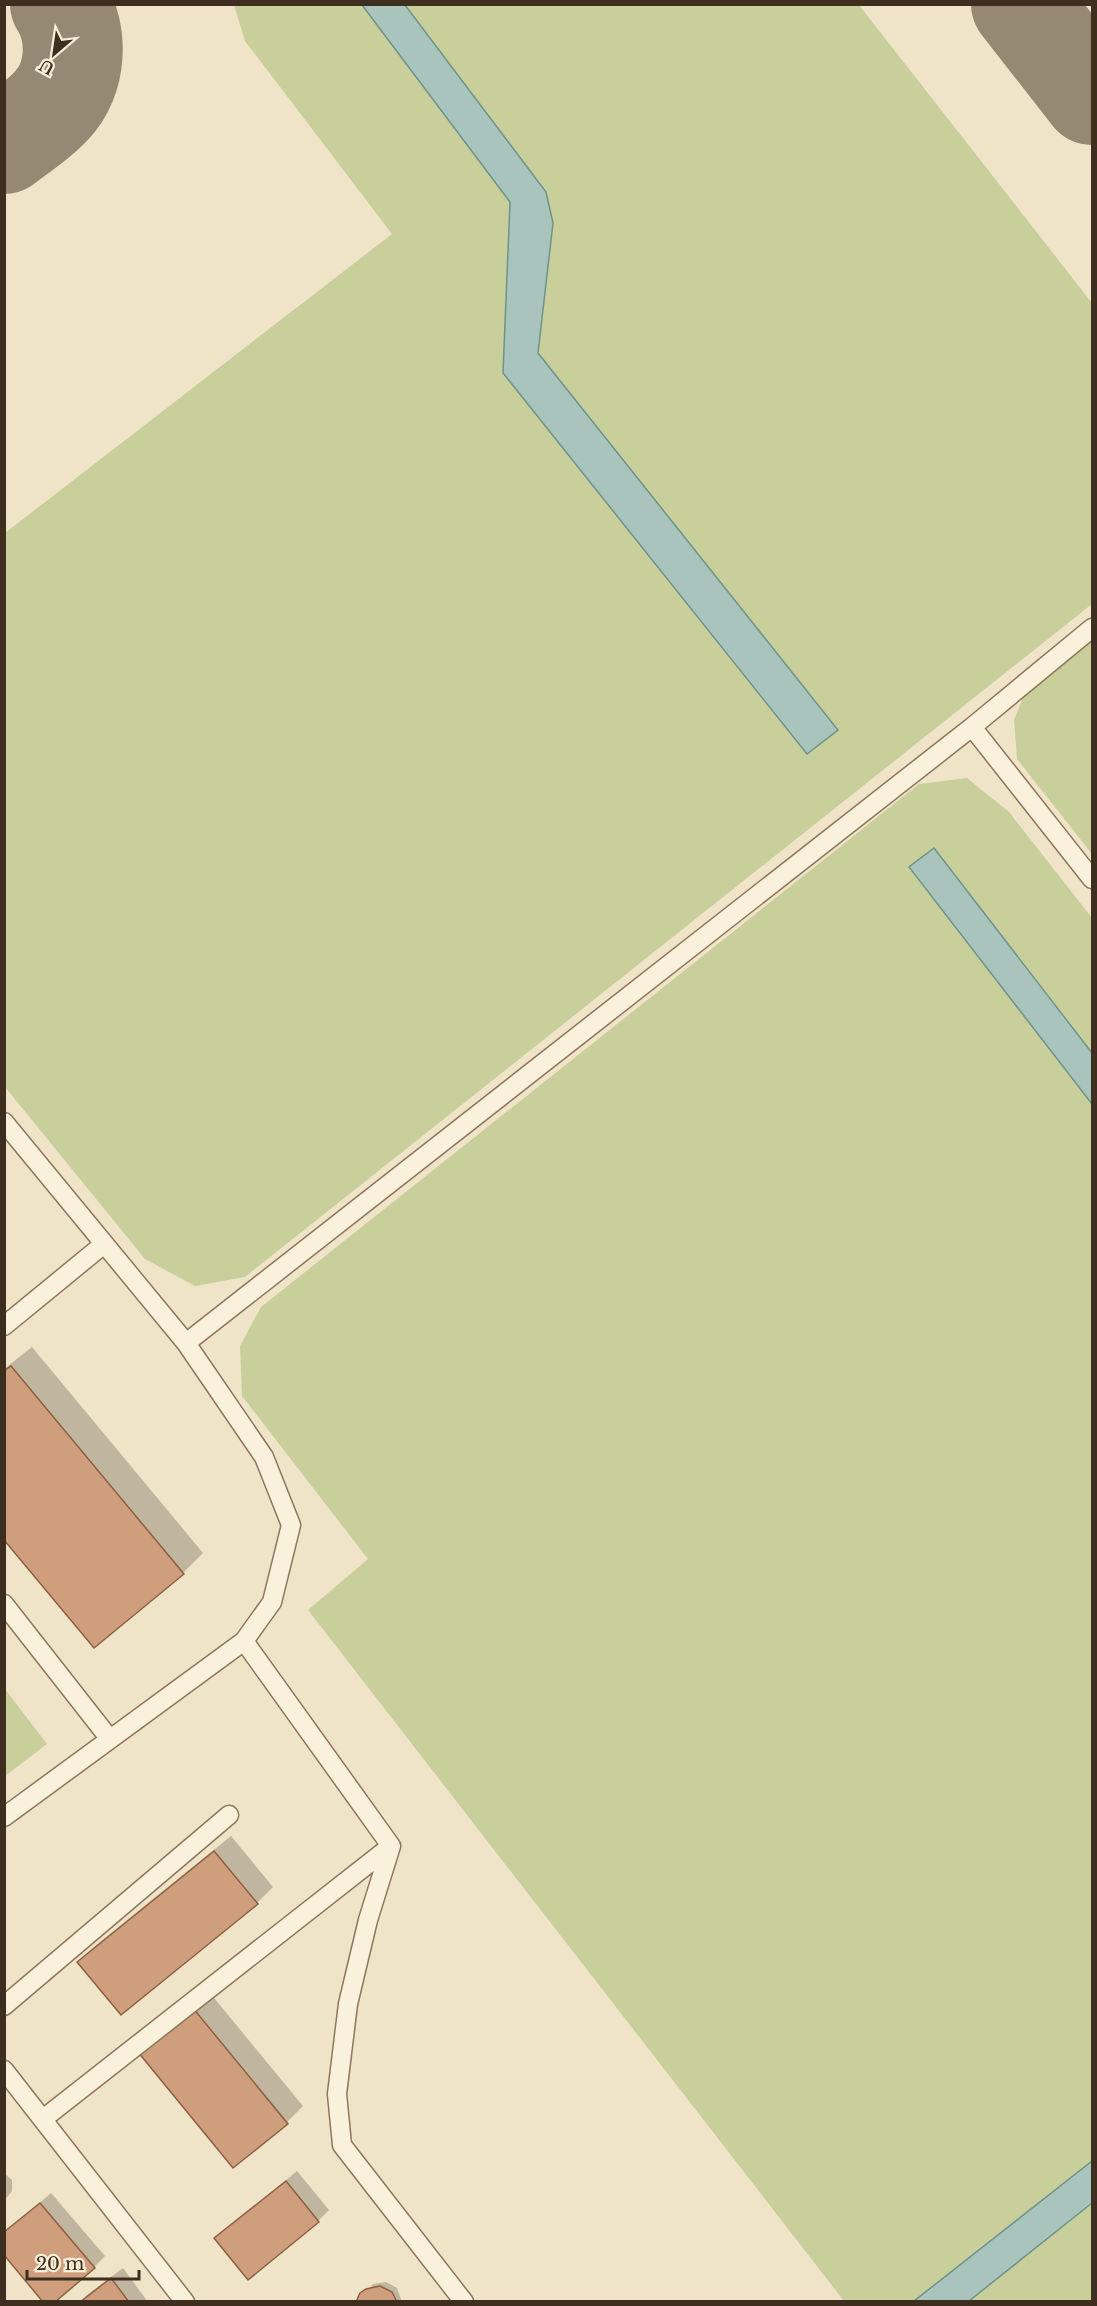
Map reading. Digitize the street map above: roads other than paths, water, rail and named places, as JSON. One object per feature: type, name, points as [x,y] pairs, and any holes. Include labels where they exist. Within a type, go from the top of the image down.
[{"type":"lane","points":[[186,1343],[972,727],[1092,628]]},
{"type":"lane","points":[[972,727],[1092,879]]},
{"type":"lane","points":[[4,1122],[186,1343],[264,1457],[291,1525],[272,1602],[244,1641],[4,1817]]},
{"type":"lane","points":[[4,1326],[104,1244]]},
{"type":"lane","points":[[4,1604],[109,1738]]},
{"type":"lane","points":[[244,1641],[391,1846]]},
{"type":"lane","points":[[4,2007],[229,1815]]},
{"type":"lane","points":[[42,2119],[391,1846]]},
{"type":"lane","points":[[391,1846],[368,1920],[348,2004],[337,2094],[342,2145],[464,2301]]},
{"type":"lane","points":[[4,2070],[185,2301]]},
{"type":"water","points":[[362,5],[405,5],[546,192],[553,223],[538,353],[838,730],[807,754],[503,373],[510,202]]},
{"type":"water","points":[[934,848],[1092,1053],[1092,1104],[909,867]]},
{"type":"water","points":[[1092,2161],[1092,2203],[969,2301],[914,2301]]}]
